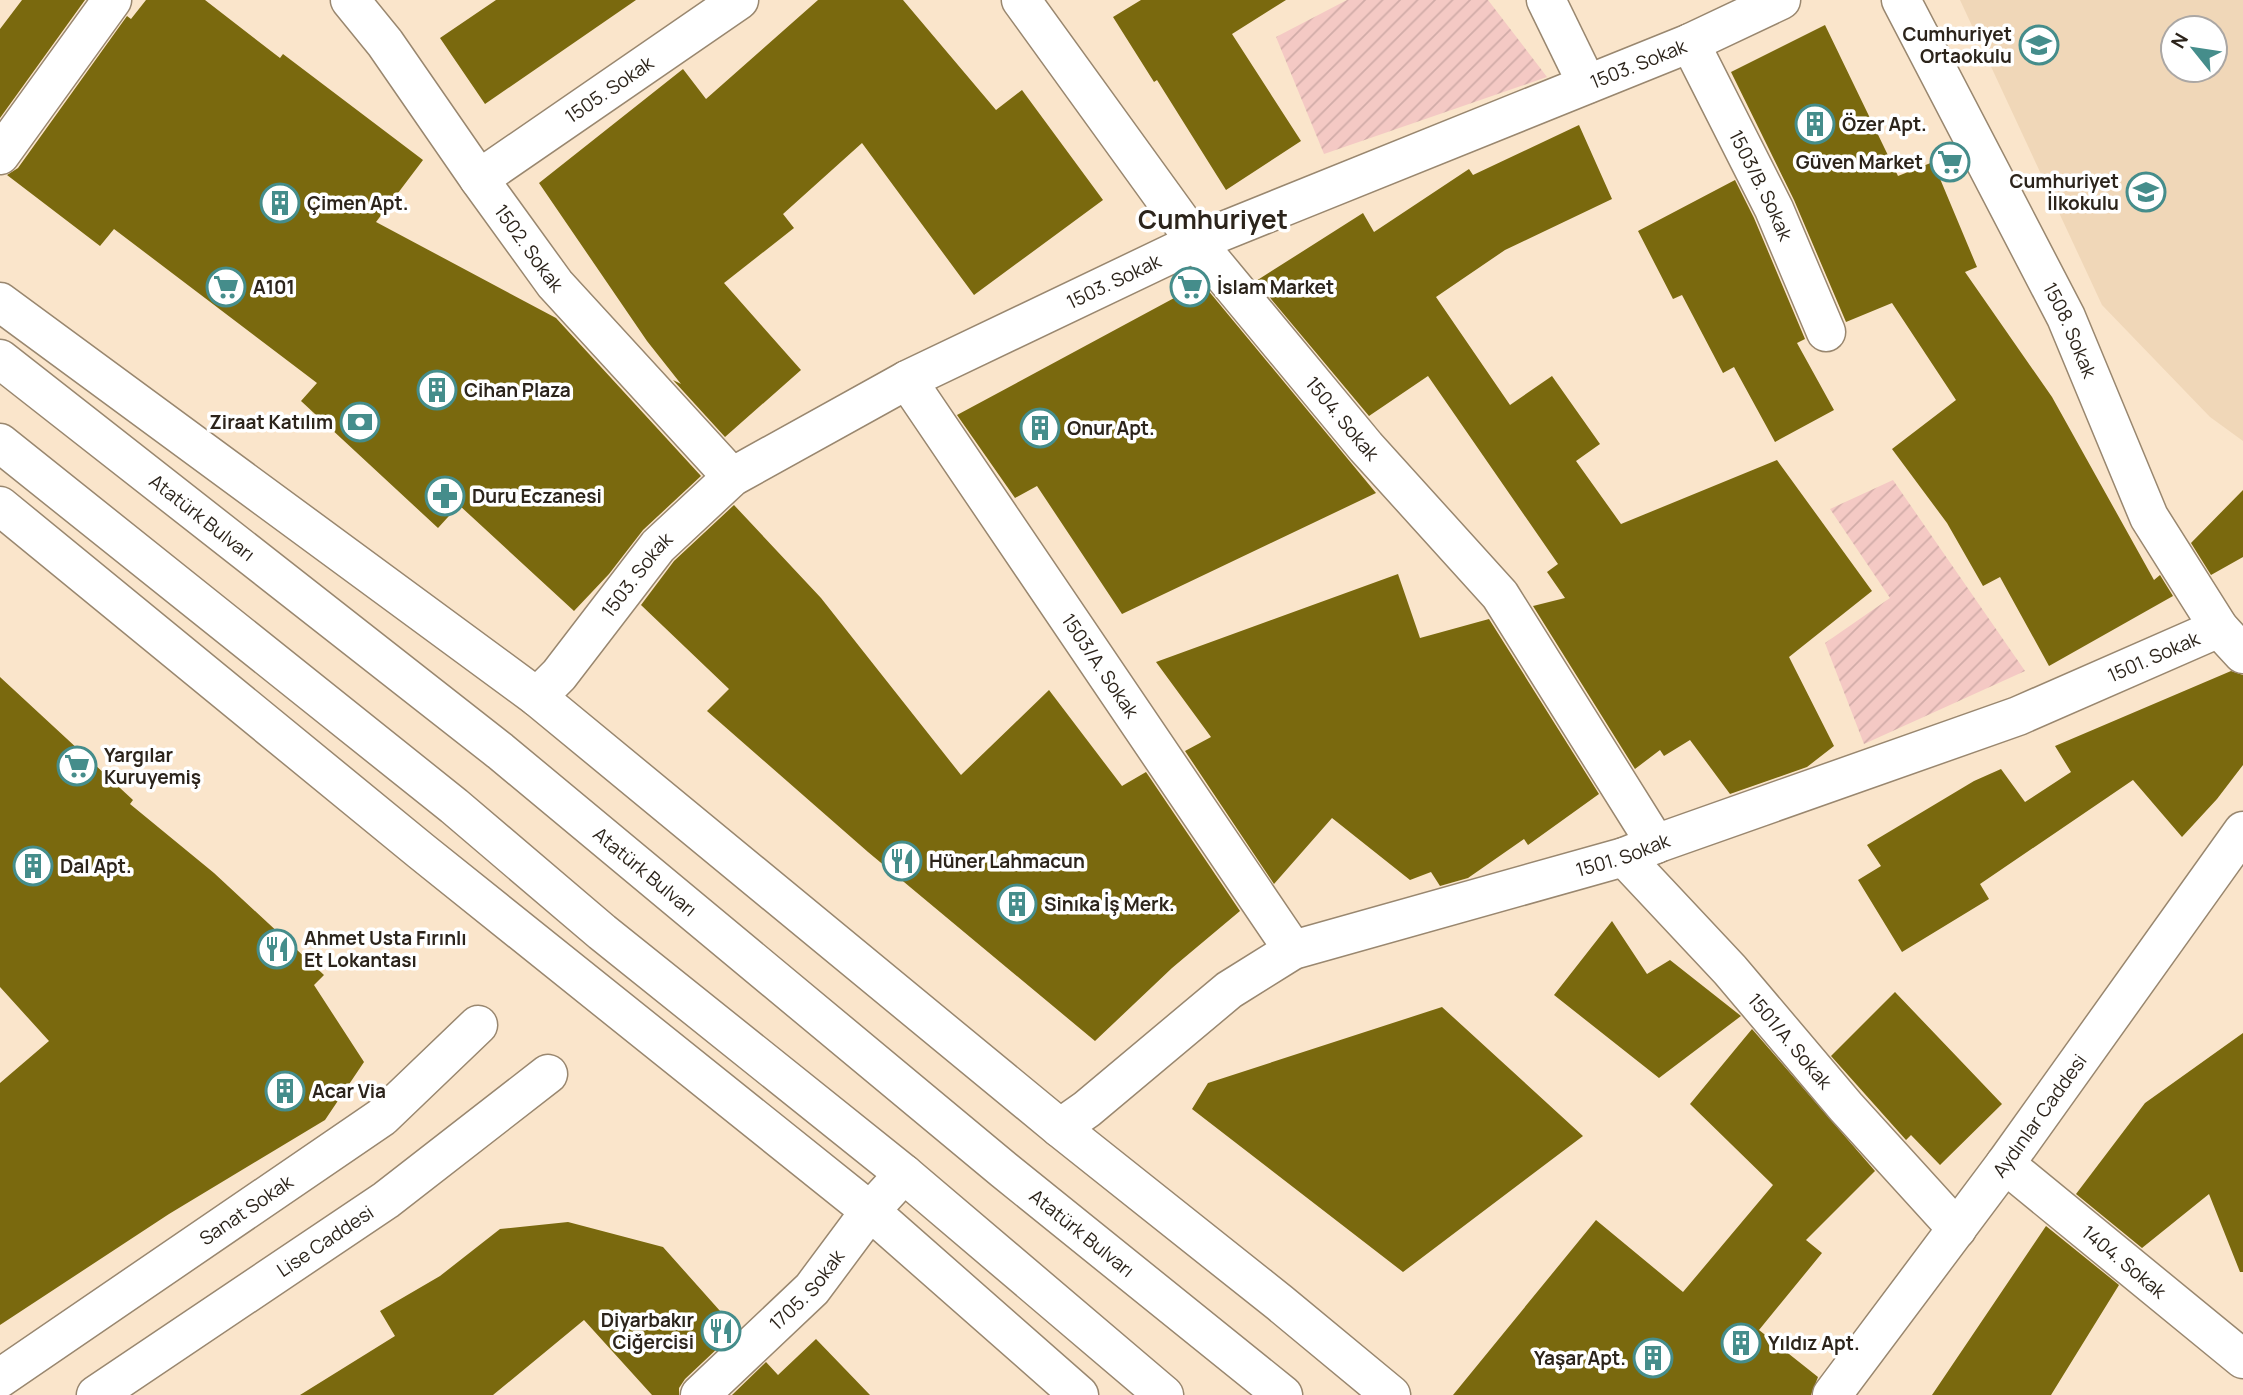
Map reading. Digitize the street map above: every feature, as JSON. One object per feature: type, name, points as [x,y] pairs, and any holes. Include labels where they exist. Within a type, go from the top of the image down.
[{"type":"street","points":[[0,155],[112,0]]},
{"type":"street","name":"1502. Sokak","points":[[350,0],[385,43],[555,285],[732,477]]},
{"type":"street","name":"1505. Sokak","points":[[479,179],[739,0]]},
{"type":"street","name":"1504. Sokak","points":[[1021,0],[1196,242],[1366,447],[1500,595],[1640,850]]},
{"type":"street","points":[[1546,0],[1587,84]]},
{"type":"street","name":"1503. Sokak","points":[[537,696],[559,675],[658,546],[732,477],[907,380],[1196,242],[1690,43],[1782,0]]},
{"type":"street","name":"1508. Sokak","points":[[1901,0],[2066,317],[2149,517],[2231,641]]},
{"type":"street","name":"1503/B. Sokak","points":[[1690,43],[1774,209],[1826,332]]},
{"type":"street","points":[[0,302],[537,696],[1060,1128],[1391,1395]]},
{"type":"street","name":"Atatürk Bulvarı","points":[[0,359],[500,751],[1004,1170],[1283,1395]]},
{"type":"street","name":"1503/A. Sokak","points":[[907,380],[1293,950]]},
{"type":"street","points":[[0,443],[454,806],[601,932],[904,1174],[1164,1395]]},
{"type":"street","points":[[0,506],[410,843],[870,1211],[1079,1395]]},
{"type":"street","name":"1501. Sokak","points":[[1060,1128],[1087,1109],[1229,990],[1293,950],[1640,850],[2231,641]]},
{"type":"street","name":"Aydınlar Caddesi","points":[[1832,1395],[2005,1164],[2243,831]]},
{"type":"street","name":"1501/A. Sokak","points":[[1640,850],[1730,970],[1846,1107],[1957,1229]]},
{"type":"street","name":"Sanat Sokak","points":[[0,1378],[382,1117],[478,1025]]},
{"type":"street","name":"Lise Caddesi","points":[[96,1395],[386,1200],[548,1074]]},
{"type":"street","name":"1404. Sokak","points":[[2005,1164],[2243,1359]]},
{"type":"street","name":"1705. Sokak","points":[[701,1395],[812,1289],[870,1211],[904,1174]]},
{"type":"shaded area","points":[[1347,0],[1488,0],[1547,77],[1324,154],[1276,37]]},
{"type":"shaded area","name":"Cumhuriyet İlkokulu","points":[[1960,0],[2243,0],[2243,441],[2210,417],[2102,305]]},
{"type":"shaded area","points":[[1893,480],[2025,671],[1864,744],[1825,643],[1890,598],[1830,509]]},
{"type":"building","points":[[22,0],[85,0],[0,118],[0,29]]},
{"type":"building","points":[[146,0],[205,0],[280,58],[283,54],[423,160],[376,222],[556,318],[701,476],[643,530],[609,574],[574,611],[459,505],[438,528],[301,401],[317,383],[114,229],[100,246],[7,175],[18,168],[127,16],[131,19]]},
{"type":"building","points":[[496,0],[636,0],[485,104],[440,38]]},
{"type":"building","points":[[818,0],[903,0],[996,110],[1022,90],[1103,200],[974,295],[862,143],[783,214],[794,228],[724,283],[801,370],[725,437],[673,380],[681,384],[647,341],[539,183],[683,69],[706,99]]},
{"type":"building","points":[[1141,0],[1286,0],[1232,34],[1301,141],[1226,190],[1157,80],[1154,82],[1113,17]]},
{"type":"building","points":[[1825,25],[1898,176],[1933,162],[1977,267],[1965,272],[2052,397],[2154,580],[2160,575],[2173,596],[2049,666],[2000,577],[1983,586],[1947,523],[1892,449],[1956,400],[1892,303],[1846,322],[1794,200],[1731,72]]},
{"type":"building","points":[[1579,125],[1612,199],[1505,250],[1436,297],[1510,405],[1552,376],[1600,444],[1576,461],[1621,524],[1777,460],[1872,591],[1789,657],[1834,746],[1807,767],[1730,794],[1690,740],[1664,756],[1660,750],[1635,769],[1533,606],[1565,598],[1547,572],[1558,564],[1428,376],[1369,416],[1256,281],[1363,213],[1374,232],[1469,169],[1473,175]]},
{"type":"building","points":[[1735,180],[1805,339],[1797,343],[1834,410],[1775,442],[1734,367],[1723,373],[1682,295],[1673,299],[1638,231]]},
{"type":"building","points":[[1202,283],[1376,493],[1122,614],[1037,486],[1015,498],[957,415]]},
{"type":"building","points":[[2243,490],[2243,557],[2211,575],[2191,543]]},
{"type":"building","points":[[734,505],[821,598],[961,775],[1049,690],[1122,786],[1146,772],[1240,911],[1172,968],[1095,1041],[868,852],[707,711],[729,689],[641,605],[674,561]]},
{"type":"building","points":[[1398,574],[1420,638],[1489,619],[1599,794],[1528,845],[1524,839],[1468,878],[1440,886],[1431,872],[1410,880],[1332,818],[1274,884],[1185,751],[1211,737],[1156,662]]},
{"type":"building","points":[[2231,671],[2243,675],[2243,765],[2217,799],[2182,837],[2133,780],[1980,884],[1989,899],[1902,952],[1858,880],[1881,866],[1867,845],[1974,781],[2001,769],[2025,802],[2071,772],[2055,746]]},
{"type":"building","points":[[0,677],[133,800],[130,804],[214,873],[324,975],[314,985],[364,1062],[325,1120],[169,1214],[0,1325],[0,1083],[49,1041],[0,987]]},
{"type":"building","points":[[1612,921],[1647,974],[1670,960],[1741,1016],[1659,1078],[1554,995]]},
{"type":"building","points":[[1895,992],[2002,1104],[1940,1165],[1911,1135],[1906,1140],[1831,1056]]},
{"type":"building","points":[[1442,1007],[1583,1136],[1403,1272],[1192,1109],[1208,1083]]},
{"type":"building","points":[[1752,1029],[1875,1171],[1806,1240],[1822,1253],[1759,1330],[1818,1377],[1811,1395],[1453,1395],[1596,1220],[1683,1292],[1773,1185],[1690,1104]]},
{"type":"building","points":[[2243,1033],[2243,1272],[2240,1272],[2209,1194],[2142,1248],[2076,1194],[2145,1103]]},
{"type":"building","points":[[568,1222],[663,1247],[737,1330],[685,1379],[679,1388],[679,1395],[652,1395],[584,1320],[493,1395],[300,1395],[395,1336],[380,1311],[440,1276],[500,1229]]},
{"type":"building","points":[[2046,1226],[2119,1285],[2051,1395],[1932,1395]]},
{"type":"building","points":[[816,1339],[870,1395],[732,1395],[766,1362],[778,1375]]},
{"type":"place","name":"Cumhuriyet Ortaokulu","points":[[2039,45]]},
{"type":"place","name":"Özer Apt.","points":[[1815,124]]},
{"type":"place","name":"Güven Market","points":[[1950,162]]},
{"type":"place","name":"Cumhuriyet İlkokulu","points":[[2146,192]]},
{"type":"place","name":"Çimen Apt.","points":[[280,203]]},
{"type":"place","name":"A101","points":[[226,287]]},
{"type":"place","name":"İslam Market","points":[[1190,287]]},
{"type":"place","name":"Cihan Plaza","points":[[437,390]]},
{"type":"place","name":"Ziraat Katılım","points":[[360,422]]},
{"type":"place","name":"Onur Apt.","points":[[1040,428]]},
{"type":"place","name":"Duru Eczanesi","points":[[445,496]]},
{"type":"place","name":"Yargılar Kuruyemiş","points":[[77,766]]},
{"type":"place","name":"Hüner Lahmacun","points":[[902,861]]},
{"type":"place","name":"Dal Apt.","points":[[33,866]]},
{"type":"place","name":"Sinıka İş Merk.","points":[[1017,904]]},
{"type":"place","name":"Ahmet Usta Fırınlı Et Lokantası","points":[[277,949]]},
{"type":"place","name":"Acar Via","points":[[285,1091]]},
{"type":"place","name":"Diyarbakır Ciğercisi","points":[[721,1331]]},
{"type":"place","name":"Yıldız Apt.","points":[[1741,1343]]},
{"type":"place","name":"Yaşar Apt.","points":[[1653,1358]]},
{"type":"district","name":"Cumhuriyet","points":[[1213,220]]}]
